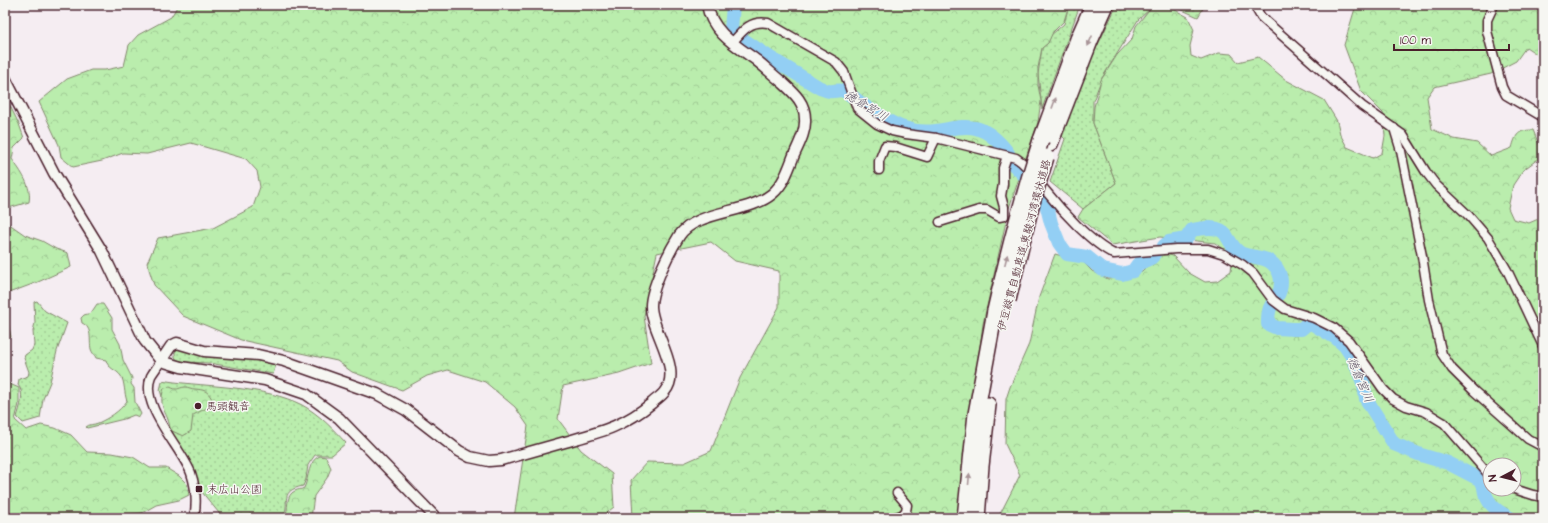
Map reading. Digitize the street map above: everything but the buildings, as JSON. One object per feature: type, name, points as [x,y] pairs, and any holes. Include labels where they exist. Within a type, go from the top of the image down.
[{"type":"highway","name":"伊豆縦貫自動車道;東駿河湾環状道路","points":[[1046,142],[1078,39],[1093,5]]},
{"type":"highway","name":"伊豆縦貫自動車道;東駿河湾環状道路","points":[[977,518],[986,417],[1006,259],[1022,202],[1046,142],[1106,5]]},
{"type":"highway","name":"伊豆縦貫自動車道;東駿河湾環状道路","points":[[965,518],[976,414],[999,313]]},
{"type":"street","points":[[194,518],[196,498],[190,471],[157,416],[150,388],[151,377],[171,346],[177,343],[204,351],[258,355],[284,362],[377,394],[406,410],[459,451],[470,457],[484,460],[502,460],[602,431],[628,421],[644,410],[666,391],[670,384],[670,368],[654,322],[651,305],[656,282],[679,236],[686,227],[694,222],[749,206],[772,194],[780,186],[787,172],[804,130],[805,110],[802,102],[762,65],[732,44],[719,31],[712,21],[707,5]]},
{"type":"street","points":[[1254,5],[1261,17],[1362,106],[1403,135],[1436,185],[1488,238],[1507,270],[1543,346]]},
{"type":"street","points":[[1494,5],[1487,20],[1487,31],[1502,87],[1506,95],[1543,117]]},
{"type":"street","points":[[732,44],[748,26],[761,22],[768,23],[836,62],[844,72],[858,108],[877,124],[892,131],[936,138],[1016,158],[1023,162],[1073,222],[1114,254],[1196,248],[1208,249],[1224,254],[1243,265],[1253,273],[1273,300],[1285,309],[1314,318],[1334,328],[1349,341],[1383,389],[1393,399],[1406,406],[1426,412],[1444,423],[1482,467]]},
{"type":"street","points":[[5,78],[54,173],[102,251],[144,341],[161,361],[181,367],[274,382],[306,394],[339,418],[436,518]]},
{"type":"street","points":[[5,84],[13,93]]},
{"type":"street","points":[[1394,128],[1401,151],[1422,256],[1429,300],[1442,354],[1452,370],[1474,391],[1528,439],[1543,447]]},
{"type":"street","points":[[878,170],[879,161],[885,146],[895,147],[928,157],[936,138]]},
{"type":"street","points":[[940,222],[979,210],[987,210],[999,217],[1004,216],[1004,207],[1001,196],[1003,168],[1007,156]]},
{"type":"street","points":[[1522,492],[1543,497]]},
{"type":"street","points":[[893,518],[902,515],[906,511],[907,505],[897,493]]},
{"type":"green space","points":[[178,5],[1069,5],[1064,21],[1053,32],[1048,43],[1042,48],[1038,68],[1038,85],[1041,101],[1038,122],[1009,208],[983,324],[958,518],[633,518],[631,480],[647,462],[684,463],[711,451],[740,378],[779,307],[779,271],[735,261],[711,242],[657,253],[644,316],[651,363],[619,374],[563,386],[558,419],[581,450],[612,474],[614,507],[600,518],[514,518],[528,426],[515,407],[485,382],[448,370],[427,376],[402,390],[352,372],[337,361],[241,340],[183,316],[154,285],[147,263],[158,238],[213,228],[253,207],[260,187],[257,171],[246,159],[191,143],[147,154],[123,153],[102,161],[73,167],[61,157],[59,145],[39,102],[67,79],[91,70],[105,70],[124,66],[129,45],[138,35],[171,17]]},
{"type":"green space","points":[[1069,5],[1080,5],[1042,109],[1038,74],[1042,48],[1048,43],[1051,35],[1064,24]]},
{"type":"green space","points":[[1117,5],[1154,5],[1138,20],[1102,78],[1093,101],[1093,123],[1116,183],[1083,209],[1050,182],[1065,139],[1060,134],[1076,90]]},
{"type":"green space","points":[[1166,5],[1188,17],[1194,30],[1190,46],[1191,56],[1201,60],[1219,53],[1231,54],[1238,62],[1258,57],[1286,80],[1324,100],[1337,121],[1340,134],[1347,147],[1373,158],[1382,153],[1385,136],[1383,113],[1361,91],[1344,45],[1356,5],[1543,5],[1543,55],[1538,55],[1526,47],[1516,61],[1491,74],[1434,87],[1427,97],[1432,129],[1454,139],[1477,143],[1491,156],[1512,148],[1516,136],[1524,131],[1533,130],[1540,147],[1538,159],[1523,170],[1513,185],[1508,208],[1513,219],[1529,223],[1543,217],[1543,518],[998,518],[1020,475],[1005,444],[1006,399],[1029,344],[1039,297],[1055,254],[1083,262],[1092,271],[1108,279],[1120,278],[1142,271],[1161,253],[1173,256],[1189,273],[1205,282],[1217,281],[1231,271],[1233,255],[1215,243],[1160,237],[1112,245],[1078,217],[1083,209],[1116,183],[1093,123],[1094,107],[1101,80],[1117,55],[1132,39],[1136,26],[1152,6]]},
{"type":"green space","points":[[1171,5],[1205,5],[1198,17]]},
{"type":"green space","points":[[5,96],[19,124],[24,138],[14,148],[12,159],[25,179],[30,196],[29,202],[5,209]]},
{"type":"green space","points":[[5,221],[25,235],[68,253],[71,267],[6,294],[7,318],[11,337],[5,339]]},
{"type":"green space","points":[[37,301],[45,311],[67,323],[57,351],[50,382],[43,399],[40,418],[23,423],[17,417],[22,396],[18,385],[19,379],[28,376],[29,372],[24,358],[25,355],[32,350],[34,345],[34,302]]},
{"type":"green space","points":[[97,304],[103,304],[112,318],[112,329],[120,344],[123,360],[132,378],[131,384],[134,388],[135,402],[141,414],[139,417],[134,415],[87,428],[86,427],[88,425],[98,423],[114,414],[127,401],[121,376],[108,365],[106,360],[96,358],[91,349],[88,328],[82,323],[81,318],[84,315],[91,313]]},
{"type":"green space","points":[[181,348],[247,358],[276,365],[273,374],[209,363],[187,362],[177,360],[175,357],[175,352],[177,349]]},
{"type":"green space","points":[[167,381],[236,388],[271,394],[287,399],[302,405],[320,417],[346,443],[332,455],[315,455],[308,465],[306,479],[303,486],[296,488],[288,494],[284,516],[277,515],[270,518],[223,518],[197,486],[174,437],[160,390],[162,382]]},
{"type":"green space","points":[[5,382],[19,388],[19,404],[15,420],[26,430],[41,425],[55,428],[71,435],[87,452],[112,453],[133,457],[150,468],[166,468],[179,476],[187,484],[189,495],[179,500],[156,505],[142,513],[126,515],[122,518],[5,518]]},
{"type":"green space","points":[[170,387],[176,389],[186,387],[203,390],[207,392],[212,399],[209,407],[193,415],[191,431],[183,436],[170,430],[163,406],[162,395],[164,388]]},
{"type":"green space","points":[[320,456],[326,457],[331,468],[327,478],[314,496],[311,518],[285,518],[288,499],[296,490],[304,488],[313,461]]},
{"type":"waterway","name":"徳倉宮川","points":[[733,5],[732,32],[772,59],[820,88],[828,91],[844,91],[882,118],[904,128],[920,131],[933,131],[958,127],[970,127],[982,130],[994,138],[1008,153]]},
{"type":"waterway","name":"徳倉宮川","points":[[1012,163],[1025,176],[1046,203],[1051,223],[1059,243],[1067,254],[1087,257],[1103,270],[1122,274],[1133,271],[1138,264],[1151,258],[1155,254]]},
{"type":"waterway","name":"徳倉宮川","points":[[1164,246],[1169,242],[1186,239],[1192,230],[1210,228],[1220,230],[1226,235],[1239,252],[1269,261],[1277,268],[1281,282],[1281,287],[1277,297]]},
{"type":"waterway","name":"徳倉宮川","points":[[1272,304],[1269,311],[1268,324],[1277,328],[1301,329],[1307,324],[1311,323],[1336,338],[1345,346],[1353,358],[1364,385],[1366,399],[1394,444],[1421,455],[1448,463],[1481,480],[1489,502],[1498,511],[1510,518]]},
{"type":"place","name":"馬頭観音","points":[[198,406]]},
{"type":"place","name":"末広山公園","points":[[199,489]]}]
